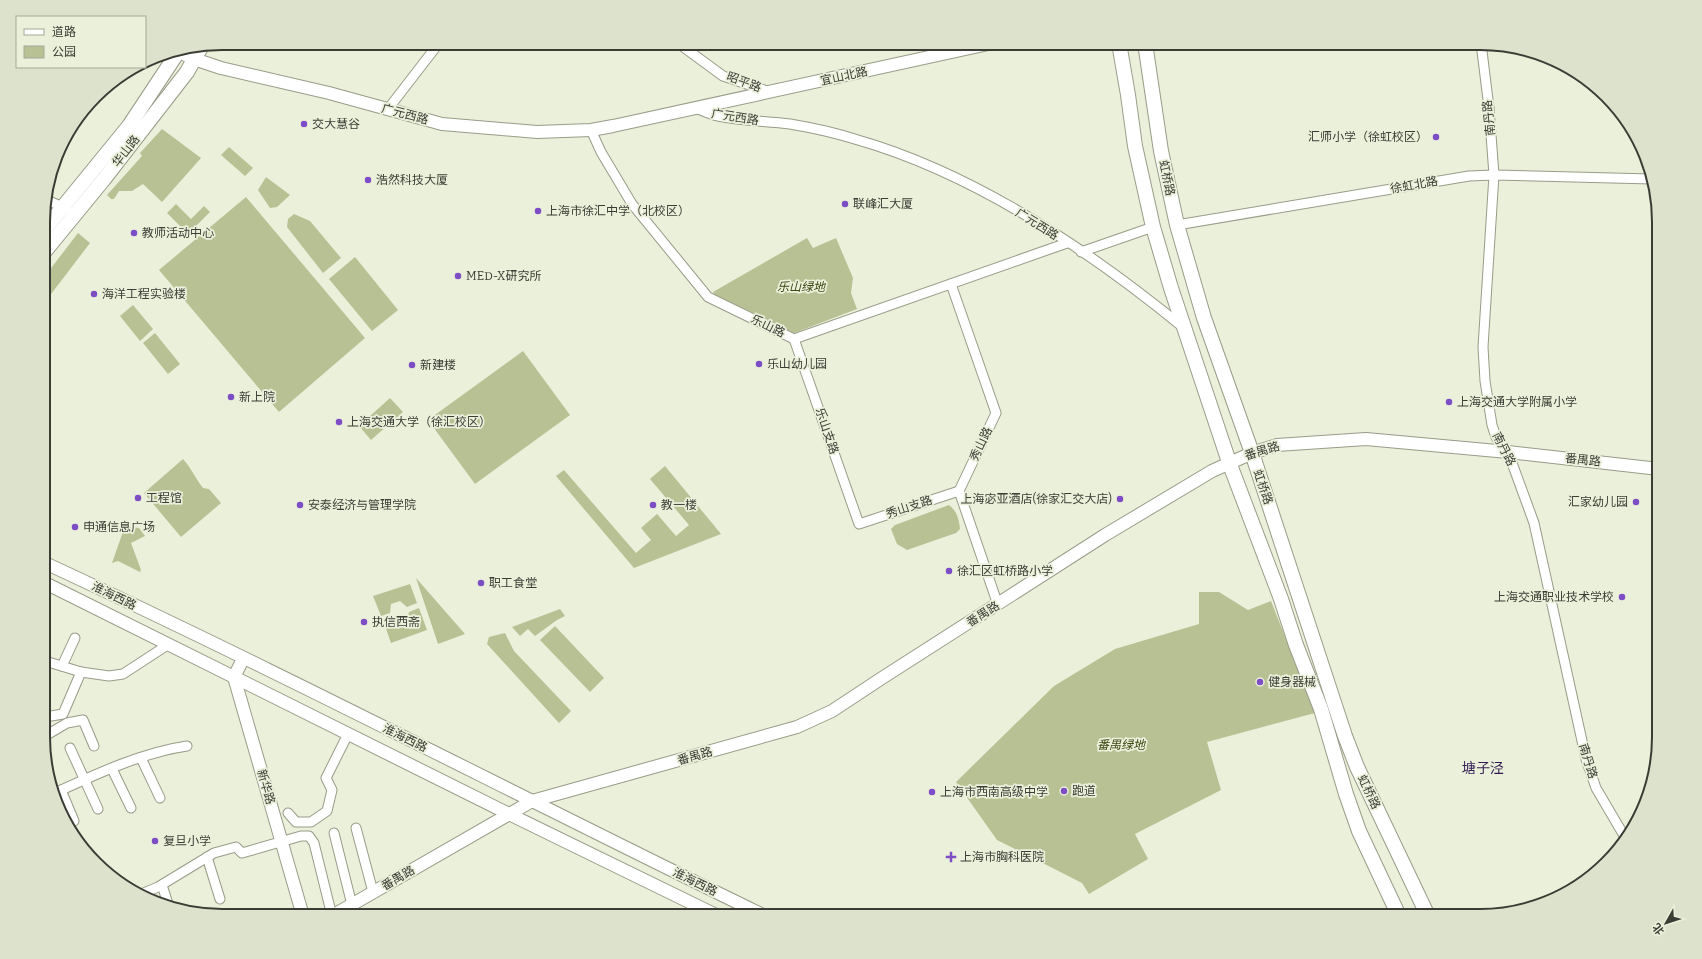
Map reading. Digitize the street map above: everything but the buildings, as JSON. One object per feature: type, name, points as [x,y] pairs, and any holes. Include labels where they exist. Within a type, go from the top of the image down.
[{"type":"main road","name":"虹桥路","points":[[1120,50],[1135,146],[1153,227],[1185,329],[1229,462],[1321,709],[1346,794],[1359,831],[1396,909]]},
{"type":"main road","name":"虹桥路","points":[[1146,50],[1161,151],[1177,225],[1204,318],[1252,453],[1357,767],[1425,909]]},
{"type":"main road","name":"华山路","points":[[50,224],[104,179],[187,72],[197,53]]},
{"type":"main road","name":"华山路","points":[[50,241],[69,210],[129,126],[175,57]]},
{"type":"street","points":[[388,109],[434,50]]},
{"type":"street","name":"昭平路","points":[[688,50],[723,76],[771,92]]},
{"type":"street","name":"宜山北路","points":[[694,107],[771,92],[962,50]]},
{"type":"street","name":"南丹路","points":[[1482,50],[1489,108],[1494,175],[1483,347],[1485,382],[1492,425],[1496,437],[1508,452],[1534,523],[1586,759],[1596,788],[1623,833]]},
{"type":"street","name":"广元西路","points":[[197,53],[221,68],[329,93],[442,124],[537,132],[591,130],[694,107],[717,116],[790,124],[825,130],[895,152],[981,190],[1081,252],[1143,295],[1185,329]]},
{"type":"street","name":"乐山路","points":[[591,130],[601,152],[632,204],[708,297],[794,339],[1067,243]]},
{"type":"street","name":"徐虹北路","points":[[1177,225],[1469,176],[1494,175],[1647,179]]},
{"type":"street","points":[[51,202],[69,210]]},
{"type":"street","points":[[1081,252],[1153,227]]},
{"type":"street","name":"秀山路","points":[[951,284],[996,413],[959,491]]},
{"type":"street","name":"乐山支路","points":[[794,339],[859,524]]},
{"type":"street","name":"番禺路","points":[[345,909],[532,801],[797,727],[832,711],[1105,535],[1212,470],[1252,453],[1277,445],[1366,439],[1508,452],[1652,468]]},
{"type":"street","points":[[959,491],[998,604]]},
{"type":"street","name":"秀山支路","points":[[859,524],[959,491]]},
{"type":"street","name":"淮海西路","points":[[50,566],[243,659],[750,909]]},
{"type":"street","name":"淮海西路","points":[[50,585],[509,814],[704,909]]},
{"type":"street","points":[[62,666],[75,638]]},
{"type":"street","points":[[50,663],[81,672],[109,676],[123,674],[169,644]]},
{"type":"street","points":[[234,677],[243,659]]},
{"type":"street","points":[[50,716],[63,714],[81,672]]},
{"type":"street","name":"新华路","points":[[234,677],[301,909]]},
{"type":"street","points":[[50,733],[67,723],[83,720],[94,746]]},
{"type":"street","points":[[274,817],[291,812],[296,822],[311,822],[327,810],[332,790],[326,778],[348,734]]},
{"type":"street","points":[[74,821],[59,791],[141,758],[164,750],[187,746]]},
{"type":"street","points":[[70,748],[98,810]]},
{"type":"street","points":[[141,758],[160,798]]},
{"type":"street","points":[[112,769],[131,808]]},
{"type":"street","points":[[356,828],[373,892]]},
{"type":"street","points":[[334,834],[352,905]]},
{"type":"street","points":[[147,892],[162,885],[214,853],[236,846],[242,854],[300,836],[309,836],[314,844],[330,909]]},
{"type":"street","points":[[207,858],[220,899]]},
{"type":"street","points":[[162,885],[167,900]]},
{"type":"green space","points":[[162,129],[201,158],[162,202],[143,184],[132,191],[119,191],[114,199],[111,199],[107,195],[142,156],[140,153]]},
{"type":"green space","points":[[229,147],[253,168],[245,176],[221,155]]},
{"type":"green space","points":[[266,177],[290,195],[277,207],[270,208],[258,190]]},
{"type":"green space","points":[[246,197],[365,338],[279,412],[159,270]]},
{"type":"green space","points":[[176,204],[191,219],[204,206],[210,212],[188,234],[167,213]]},
{"type":"green space","points":[[294,214],[310,221],[341,258],[323,273],[287,227],[288,219]]},
{"type":"green space","points":[[78,233],[90,243],[50,295],[50,269]]},
{"type":"green space","name":"乐山绿地","points":[[807,238],[813,248],[836,238],[853,278],[851,293],[857,309],[794,333],[715,295],[713,292]]},
{"type":"green space","points":[[355,257],[398,310],[372,331],[329,279]]},
{"type":"green space","points":[[133,305],[153,329],[140,341],[120,316]]},
{"type":"green space","points":[[155,333],[180,364],[168,374],[143,343]]},
{"type":"green space","points":[[523,351],[570,415],[475,484],[428,420]]},
{"type":"green space","points":[[390,398],[403,412],[371,440],[359,426]]},
{"type":"green space","points":[[183,459],[203,488],[209,489],[221,503],[181,537],[144,493]]},
{"type":"green space","points":[[665,466],[721,534],[634,568],[556,476],[564,470],[636,553],[651,540],[641,528],[657,514],[676,536],[689,525],[650,479]]},
{"type":"green space","points":[[949,505],[956,513],[958,519],[960,529],[956,533],[907,550],[897,544],[891,529],[895,525]]},
{"type":"green space","points":[[125,526],[139,528],[145,536],[131,543],[141,570],[140,572],[118,561],[112,563]]},
{"type":"green space","points":[[416,578],[465,634],[438,644]]},
{"type":"green space","points":[[410,584],[417,603],[407,607],[400,601],[391,604],[390,613],[381,616],[373,596]]},
{"type":"green space","name":"番禺绿地","points":[[1199,592],[1219,592],[1248,610],[1271,601],[1315,713],[1207,742],[1221,790],[1135,834],[1148,859],[1089,894],[1082,883],[997,840],[956,782],[1054,686],[1115,649],[1199,624]]},
{"type":"green space","points":[[419,608],[427,630],[391,643],[383,620],[391,617],[399,624],[407,620],[409,612]]},
{"type":"green space","points":[[560,609],[565,616],[535,636],[528,629],[520,636],[512,627]]},
{"type":"green space","points":[[555,626],[604,678],[590,692],[540,640]]},
{"type":"green space","points":[[505,633],[514,651],[571,711],[559,723],[487,644],[489,637]]},
{"type":"place","name":"交大慧谷","points":[[304,124]]},
{"type":"place","name":"汇师小学（徐虹校区）","points":[[1436,137]]},
{"type":"place","name":"浩然科技大厦","points":[[368,180]]},
{"type":"place","name":"联峰汇大厦","points":[[845,204]]},
{"type":"place","name":"上海市徐汇中学（北校区）","points":[[538,211]]},
{"type":"place","name":"教师活动中心","points":[[134,233]]},
{"type":"place","name":"MED-X研究所","points":[[458,276]]},
{"type":"place","name":"海洋工程实验楼","points":[[94,294]]},
{"type":"place","name":"乐山幼儿园","points":[[759,364]]},
{"type":"place","name":"新建楼","points":[[412,365]]},
{"type":"place","name":"新上院","points":[[231,397]]},
{"type":"place","name":"上海交通大学附属小学","points":[[1449,402]]},
{"type":"place","name":"上海交通大学（徐汇校区）","points":[[339,422]]},
{"type":"place","name":"工程馆","points":[[138,498]]},
{"type":"place","name":"上海宓亚酒店(徐家汇交大店)","points":[[1120,499]]},
{"type":"place","name":"汇家幼儿园","points":[[1636,502]]},
{"type":"place","name":"安泰经济与管理学院","points":[[300,505]]},
{"type":"place","name":"教一楼","points":[[653,505]]},
{"type":"place","name":"申通信息广场","points":[[75,527]]},
{"type":"place","name":"徐汇区虹桥路小学","points":[[949,571]]},
{"type":"place","name":"职工食堂","points":[[481,583]]},
{"type":"place","name":"上海交通职业技术学校","points":[[1622,597]]},
{"type":"place","name":"执信西斋","points":[[364,622]]},
{"type":"place","name":"健身器械","points":[[1260,682]]},
{"type":"place","name":"跑道","points":[[1064,791]]},
{"type":"place","name":"上海市西南高级中学","points":[[932,792]]},
{"type":"place","name":"复旦小学","points":[[155,841]]},
{"type":"place","name":"上海市胸科医院","points":[[951,857]]},
{"type":"district","name":"塘子泾","points":[[1483,768]]}]
